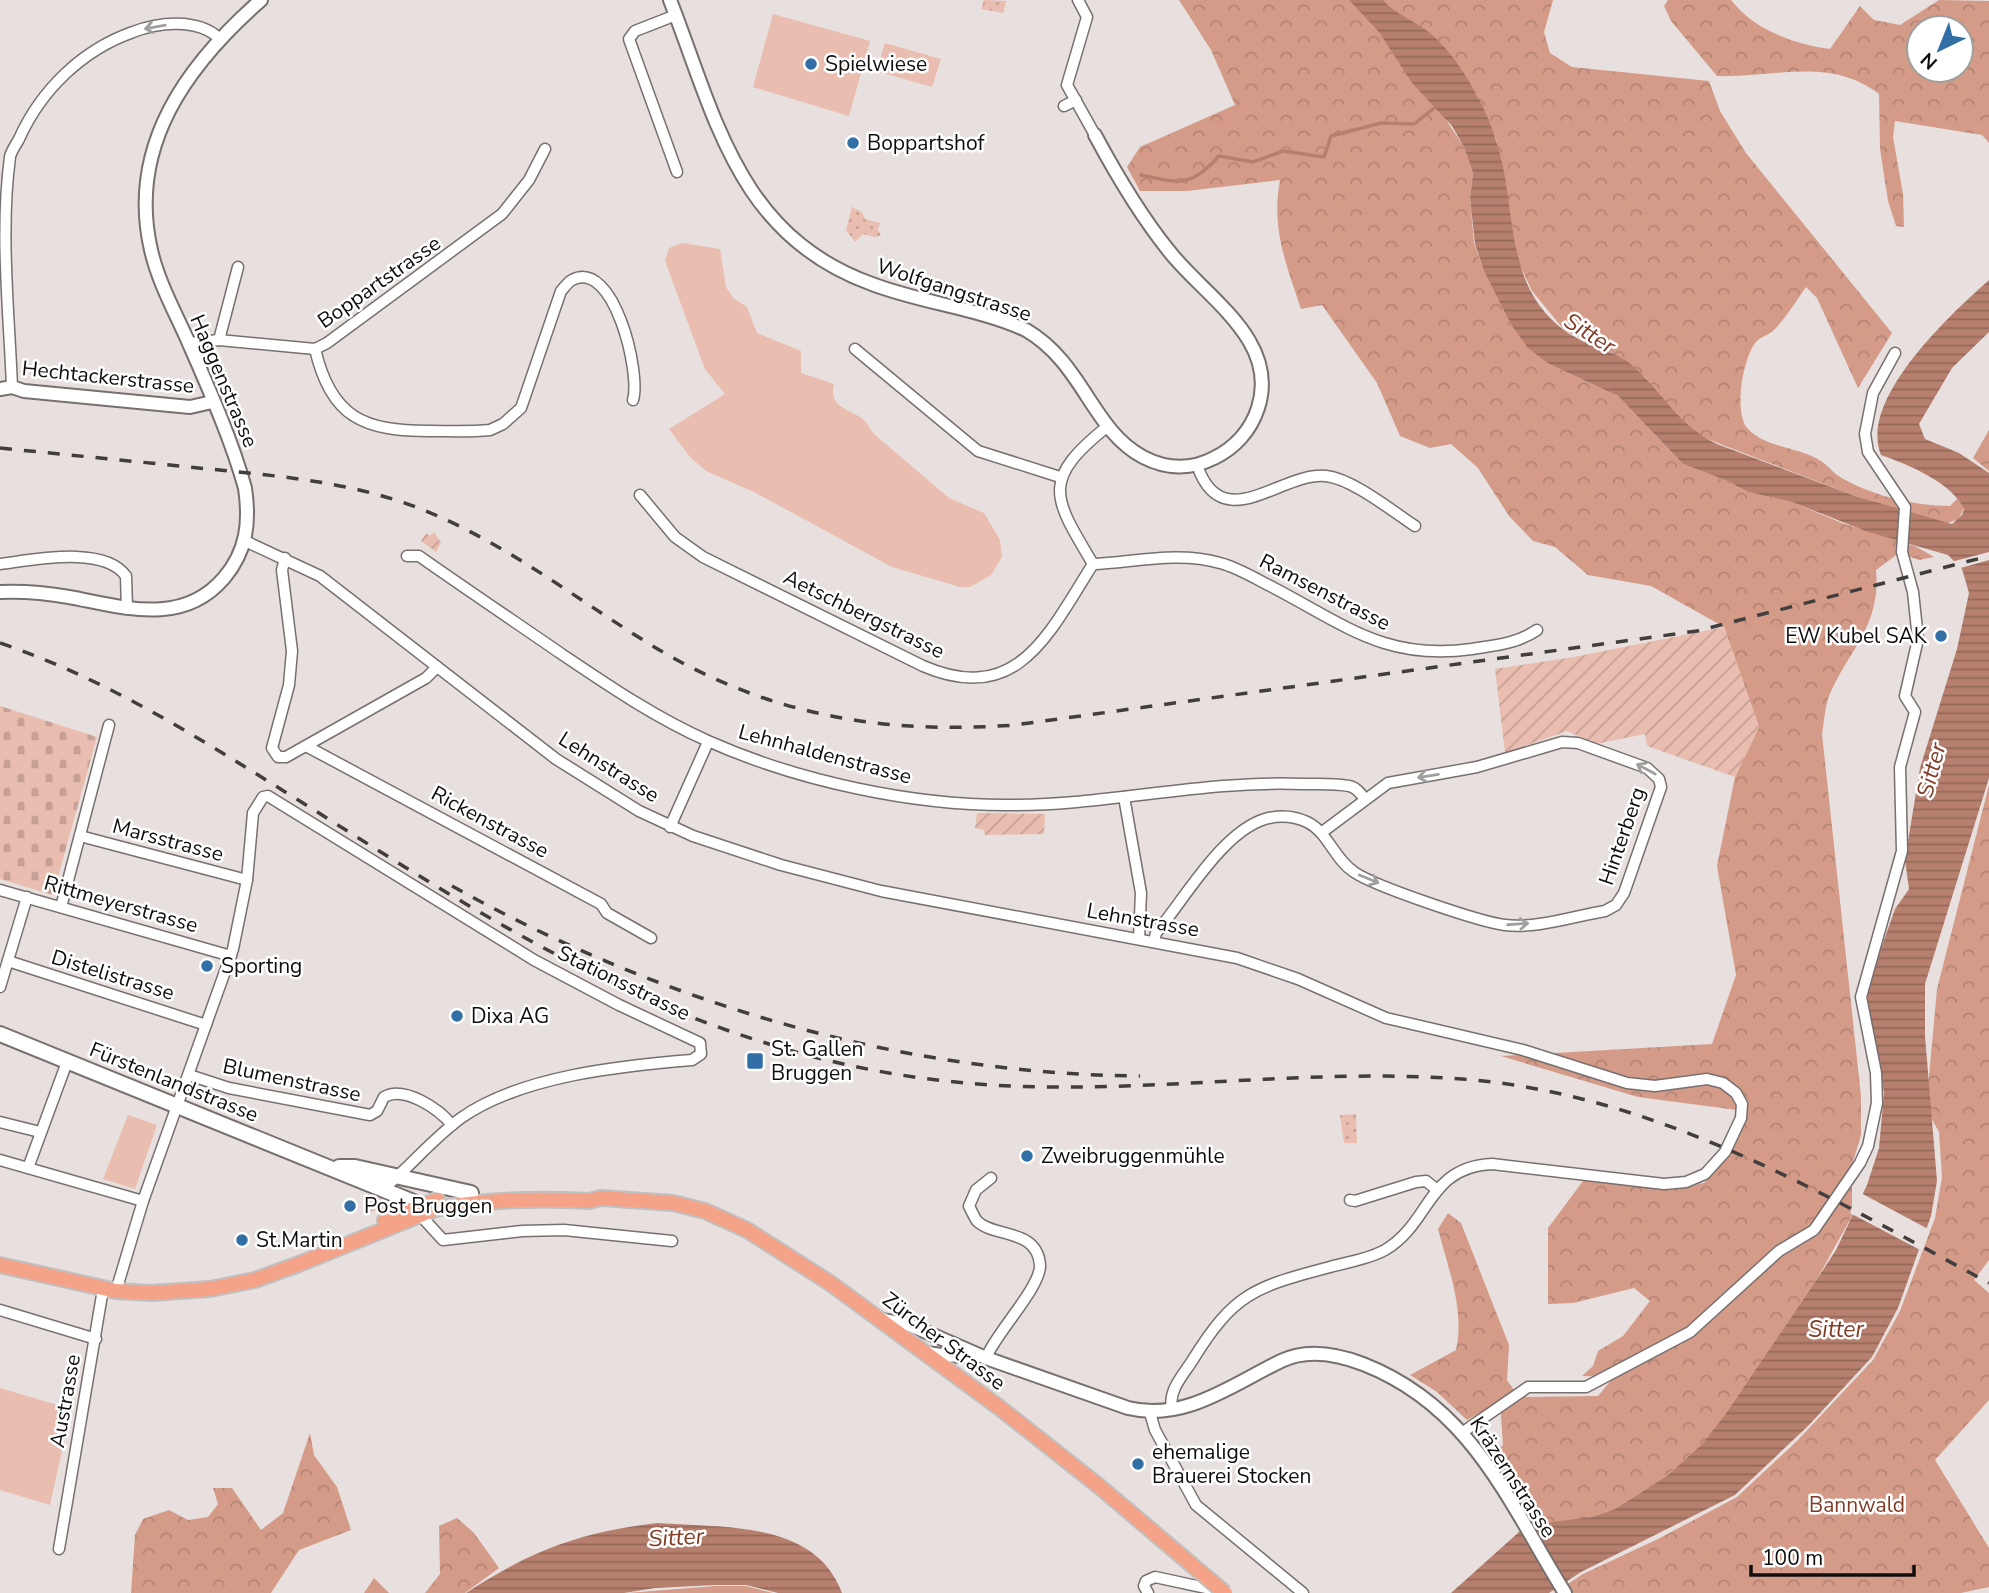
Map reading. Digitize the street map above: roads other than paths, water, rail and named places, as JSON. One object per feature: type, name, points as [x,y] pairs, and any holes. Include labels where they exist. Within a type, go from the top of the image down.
[{"type":"main road","name":"Fürstenlandstrasse","points":[[0,1034],[334,1167],[405,1204]]},
{"type":"main road","name":"Fürstenlandstrasse","points":[[334,1167],[355,1167],[471,1193]]},
{"type":"main road","name":"Zürcher Strasse","points":[[0,1265],[110,1290],[170,1292],[221,1287],[255,1280],[471,1193],[491,1190],[587,1192],[601,1198]]},
{"type":"main road","name":"Zürcher Strasse","points":[[348,1243],[405,1204],[426,1210],[505,1199],[589,1201],[601,1198],[673,1203],[726,1219],[795,1258],[958,1376],[1100,1487],[1226,1593]]},
{"type":"street","name":"Haggenstrasse","points":[[0,592],[57,595],[128,609],[171,609],[203,596],[229,572],[245,541],[248,523],[245,488],[151,252],[145,206],[145,180],[153,147],[166,115],[195,69],[219,38],[261,0]]},
{"type":"street","name":"Wolfgangstrasse","points":[[670,0],[709,112],[729,155],[752,194],[789,235],[814,256],[847,275],[907,296],[999,320],[1038,338],[1066,363],[1108,426],[1124,444],[1149,460],[1178,467],[1197,465],[1228,450],[1248,429],[1261,395],[1259,360],[1240,327],[1185,271],[1149,227],[1076,100]]},
{"type":"street","points":[[1064,107],[1076,100],[1067,85],[1087,17],[1078,0]]},
{"type":"street","points":[[676,15],[635,31],[629,39],[677,172]]},
{"type":"street","points":[[6,388],[5,154],[48,91],[74,66],[106,44],[132,32],[156,26],[201,27],[219,38]]},
{"type":"street","name":"Boppartstrasse","points":[[189,343],[219,340],[315,349],[341,334],[502,214],[529,180],[545,149]]},
{"type":"street","points":[[219,340],[238,267]]},
{"type":"street","points":[[315,349],[321,373],[334,398],[362,422],[394,431],[490,430],[503,424],[520,408],[561,292],[572,280],[584,278],[602,287],[631,348],[635,369],[633,400]]},
{"type":"street","points":[[855,349],[978,451],[1060,477]]},
{"type":"street","points":[[1463,1432],[1528,1387],[1586,1387],[1690,1332],[1779,1251],[1814,1230],[1860,1163],[1868,1146],[1877,1103],[1876,1073],[1861,996],[1902,852],[1900,767],[1914,712],[1905,696],[1918,639],[1913,592],[1902,552],[1905,507],[1868,452],[1865,433],[1873,393],[1895,353]]},
{"type":"street","name":"Hechtackerstrasse","points":[[6,388],[190,407],[212,402]]},
{"type":"street","points":[[1093,564],[1063,513],[1060,477],[1073,457],[1108,426]]},
{"type":"street","points":[[1197,465],[1212,489],[1239,500],[1257,498],[1314,475],[1336,478],[1415,526]]},
{"type":"street","name":"Aetschbergstrasse","points":[[640,495],[674,537],[703,557],[923,666],[966,679],[992,677],[1026,659],[1042,641],[1093,564]]},
{"type":"street","name":"Lehnstrasse","points":[[245,541],[320,576],[578,774],[670,827],[734,850],[881,891],[1237,958],[1416,1027],[1523,1050],[1627,1083],[1655,1086],[1716,1080],[1730,1087],[1740,1099],[1741,1118],[1721,1159],[1705,1174],[1686,1182],[1664,1184],[1492,1164],[1477,1165],[1456,1173],[1436,1189],[1407,1230],[1383,1251],[1277,1280],[1234,1304],[1214,1325],[1173,1391],[1172,1408]]},
{"type":"street","name":"Lehnhaldenstrasse","points":[[407,556],[419,556],[629,699],[708,741],[821,778],[929,800],[1013,805],[1284,783],[1350,786],[1365,799]]},
{"type":"street","points":[[0,564],[64,557],[112,563],[127,576],[128,609]]},
{"type":"street","points":[[285,558],[282,570],[292,651],[289,685],[272,748],[275,755],[286,757],[426,678],[437,667]]},
{"type":"street","name":"Ramsenstrasse","points":[[1093,564],[1178,558],[1221,563],[1254,577],[1368,639],[1411,651],[1444,653],[1508,644],[1537,630]]},
{"type":"street","points":[[61,907],[109,725]]},
{"type":"street","points":[[670,827],[708,741]]},
{"type":"street","name":"Hinterberg","points":[[1154,941],[1156,933],[1206,870],[1248,827],[1270,818],[1287,816],[1304,820],[1321,833],[1338,858],[1366,878],[1489,921],[1519,925],[1605,911],[1616,905],[1624,893],[1661,787],[1659,779],[1647,768],[1567,741],[1477,767],[1388,783],[1321,833]]},
{"type":"street","name":"Rickenstrasse","points":[[306,746],[601,904],[607,912],[651,938]]},
{"type":"street","name":"Austrasse","points":[[59,1549],[96,1339],[110,1290],[230,957],[247,880],[253,813],[257,802],[268,796]]},
{"type":"street","name":"Stationsstrasse","points":[[268,796],[534,960],[619,1005],[700,1043],[701,1054],[692,1060],[615,1070],[502,1094],[452,1125],[397,1177]]},
{"type":"street","points":[[1124,797],[1141,892],[1139,939]]},
{"type":"street","name":"Marsstrasse","points":[[80,836],[247,880]]},
{"type":"street","name":"Rittmeyerstrasse","points":[[0,890],[230,957]]},
{"type":"street","points":[[0,987],[27,897]]},
{"type":"street","name":"Distelistrasse","points":[[8,961],[206,1025]]},
{"type":"street","points":[[27,1168],[67,1062]]},
{"type":"street","name":"Blumenstrasse","points":[[189,1075],[229,1088],[370,1115],[377,1111],[384,1097],[395,1093],[426,1104],[443,1114],[452,1125]]},
{"type":"street","points":[[0,1122],[40,1132]]},
{"type":"street","points":[[0,1160],[143,1201]]},
{"type":"street","name":"Fürstenlandstrasse","points":[[353,1177],[390,1183],[397,1177]]},
{"type":"street","points":[[985,1358],[1012,1314],[1035,1286],[1040,1271],[1039,1259],[1030,1245],[977,1221],[969,1206],[976,1191],[991,1178]]},
{"type":"street","points":[[1350,1200],[1355,1201],[1416,1182],[1426,1181],[1436,1189]]},
{"type":"street","points":[[426,1210],[443,1240],[522,1231],[564,1230],[672,1241]]},
{"type":"street","points":[[0,1310],[96,1339]]},
{"type":"street","name":"Kräzernstrasse","points":[[883,1320],[910,1325],[985,1358],[1128,1408],[1150,1413],[1223,1392],[1283,1360],[1306,1354],[1328,1354],[1359,1363],[1402,1382],[1436,1405],[1463,1432],[1477,1449],[1565,1593]]},
{"type":"street","name":"Kräzernstrasse","points":[[926,1353],[950,1358],[960,1354],[985,1358]]},
{"type":"street","points":[[950,1358],[958,1376]]},
{"type":"street","points":[[1150,1413],[1154,1430],[1196,1505],[1303,1593]]},
{"type":"street","points":[[1148,1593],[1146,1581],[1161,1577],[1226,1593]]},
{"type":"water","name":"Sitter","points":[[1349,0],[1383,0],[1437,39],[1466,76],[1484,110],[1498,147],[1513,234],[1524,277],[1547,315],[1573,336],[1632,365],[1681,418],[1717,444],[1855,496],[1952,524],[1962,515],[1964,509],[1958,499],[1928,476],[1881,455],[1878,433],[1883,409],[1895,384],[1912,359],[1953,313],[1989,280],[1989,332],[1952,368],[1919,424],[1925,439],[1959,453],[1989,473],[1989,778],[1925,984],[1925,1036],[1937,1181],[1931,1216],[1898,1308],[1872,1357],[1809,1425],[1735,1495],[1581,1572],[1549,1593],[1451,1593],[1519,1532],[1552,1522],[1592,1517],[1615,1509],[1668,1475],[1701,1445],[1724,1416],[1836,1250],[1867,1185],[1879,1148],[1884,1093],[1867,998],[1870,980],[1895,909],[1909,889],[1905,860],[1920,768],[1957,649],[1969,593],[1962,569],[1948,555],[1868,532],[1792,502],[1748,492],[1683,464],[1618,396],[1549,364],[1528,348],[1510,323],[1484,271],[1475,244],[1470,199],[1473,173],[1464,147],[1452,126],[1412,83],[1379,32]]},
{"type":"water","name":"Sitter","points":[[657,1523],[737,1528],[764,1532],[789,1540],[811,1552],[829,1569],[842,1593],[778,1593],[746,1585],[715,1585],[655,1588],[624,1593],[466,1593],[512,1566],[557,1546],[604,1532]]},
{"type":"waterway","points":[[1141,175],[1184,180],[1200,173],[1219,156],[1253,162],[1283,151],[1324,157],[1331,136],[1381,123],[1414,124],[1438,105]]},
{"type":"railway","points":[[0,448],[288,478],[391,498],[447,520],[505,551],[643,640],[731,686],[822,714],[868,722],[916,726],[1015,725],[1697,631],[1989,556]]},
{"type":"railway","points":[[0,643],[80,675],[156,714],[471,907],[586,970],[706,1023],[769,1044],[874,1070],[982,1084],[1105,1087],[1360,1076],[1462,1079],[1533,1088],[1603,1105],[1670,1126],[1736,1153],[1863,1215],[1989,1283]]},
{"type":"railway","points":[[452,886],[532,928],[614,965],[698,997],[784,1024],[872,1046],[960,1062],[1050,1072],[1140,1076]]},
{"type":"place","name":"Spielwiese","points":[[811,64]]},
{"type":"place","name":"Boppartshof","points":[[853,143]]},
{"type":"place","name":"EW Kubel SAK","points":[[1941,636]]},
{"type":"place","name":"Sporting","points":[[207,966]]},
{"type":"place","name":"Dixa AG","points":[[457,1016]]},
{"type":"place","name":"St. Gallen Bruggen","points":[[755,1061]]},
{"type":"place","name":"Zweibruggenmühle","points":[[1027,1156]]},
{"type":"place","name":"Post Bruggen","points":[[350,1206]]},
{"type":"place","name":"St.Martin","points":[[242,1240]]},
{"type":"place","name":"ehemalige Brauerei Stocken","points":[[1138,1464]]},
{"type":"park label","name":"Bannwald","points":[[1857,1505]]}]
